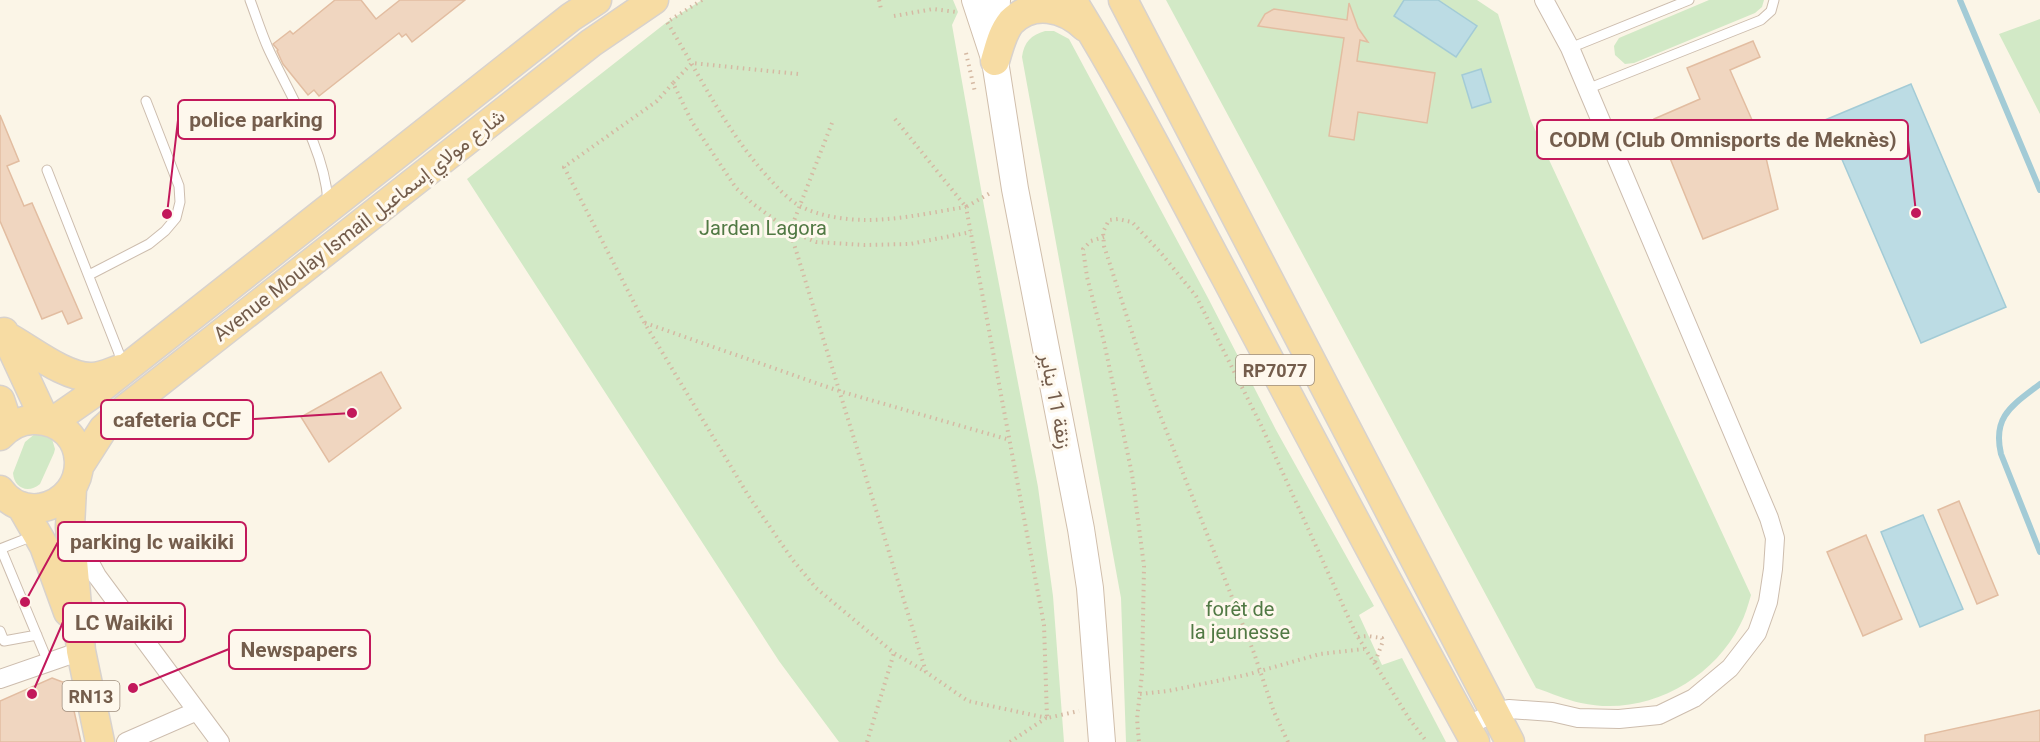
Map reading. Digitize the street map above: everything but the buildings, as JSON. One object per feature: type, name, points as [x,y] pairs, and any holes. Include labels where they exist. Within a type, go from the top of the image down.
[{"type":"main road","name":"Avenue Moulay Ismail شارع مولاي إسماعيل","points":[[48,421],[101,388],[571,17],[597,0]]},
{"type":"main road","name":"Avenue Moulay Ismail شارع مولاي إسماعيل","points":[[76,477],[103,429],[125,409],[591,43],[654,0]]},
{"type":"main road","points":[[995,61],[997,0]]},
{"type":"main road","name":"RP7077","points":[[1072,0],[1099,43],[1470,734]]},
{"type":"main road","name":"RP7077","points":[[1123,0],[1510,742]]},
{"type":"main road","points":[[966,6],[995,61]]},
{"type":"main road","points":[[995,61],[1004,34],[1011,22],[1022,13],[1036,8],[1050,7],[1062,10],[1084,26],[1099,43]]},
{"type":"main road","name":"زنقة 11 يناير","points":[[995,61],[1015,189],[1081,529],[1090,588],[1102,742]]},
{"type":"main road","name":"RN13","points":[[6,335],[48,421],[63,429],[73,439],[78,452],[70,527],[81,651],[100,742]]},
{"type":"main road","points":[[6,335],[56,366],[79,376],[93,377],[124,368]]},
{"type":"main road","points":[[0,400],[5,432],[20,422],[32,419],[48,421]]},
{"type":"main road","name":"RN13","points":[[8,501],[31,508],[52,505],[63,498],[76,477]]},
{"type":"main road","name":"RN13","points":[[8,501],[38,534],[45,546],[81,651]]},
{"type":"street","points":[[1470,734],[1494,713],[1509,708],[1578,718],[1619,719],[1659,715],[1694,698],[1731,668],[1757,633],[1768,602],[1773,569],[1775,538],[1769,518],[1570,48],[1544,0]]},
{"type":"street","points":[[70,527],[97,576],[220,742]]},
{"type":"street","points":[[0,679],[81,651]]},
{"type":"street","points":[[126,742],[197,711]]},
{"type":"lane","points":[[250,0],[267,45],[311,138],[327,183],[329,207]]},
{"type":"lane","points":[[1570,48],[1689,0]]},
{"type":"lane","points":[[1587,89],[1761,20],[1771,11],[1774,0]]},
{"type":"lane","points":[[88,275],[149,244],[176,218],[180,202],[179,186],[146,101]]},
{"type":"lane","points":[[47,170],[124,368]]},
{"type":"lane","points":[[38,534],[0,549],[48,662]]},
{"type":"lane","points":[[0,631],[4,641],[37,635]]},
{"type":"path","points":[[702,0],[667,22],[730,129],[750,157],[778,189],[800,206],[825,214],[865,220],[902,218],[966,207],[995,190]]},
{"type":"path","points":[[879,0],[880,9]]},
{"type":"path","points":[[894,16],[966,6]]},
{"type":"path","points":[[692,63],[798,74]]},
{"type":"path","points":[[692,63],[657,101],[564,167],[644,322],[748,495],[816,588],[894,653],[968,701],[1047,718]]},
{"type":"path","points":[[673,83],[692,122],[736,188],[790,231],[816,242],[865,245],[910,244],[971,232]]},
{"type":"path","points":[[895,119],[966,207],[1044,625],[1047,718]]},
{"type":"path","points":[[832,123],[790,231],[926,672]]},
{"type":"path","points":[[1288,742],[1274,712],[1260,670],[1153,398],[1112,272],[1103,232],[1109,220],[1132,222],[1196,296],[1261,425],[1364,649],[1427,742]]},
{"type":"path","points":[[1104,237],[1091,241],[1083,249],[1087,277],[1118,406],[1138,512],[1144,566],[1144,627],[1137,719],[1139,742]]},
{"type":"path","points":[[644,322],[839,391],[1010,440]]},
{"type":"path","points":[[1358,637],[1382,638],[1375,663]]},
{"type":"path","points":[[1140,694],[1246,675],[1320,654],[1364,649]]},
{"type":"path","points":[[867,742],[894,653]]},
{"type":"path","points":[[1010,742],[1047,718],[1101,707]]},
{"type":"green space","name":"Jarden Lagora","points":[[702,0],[953,0],[958,12],[952,25],[1038,487],[1053,596],[1064,742],[839,742],[779,661],[467,179],[667,22]]},
{"type":"green space","points":[[1166,0],[1477,0],[1498,14],[1531,121],[1751,595],[1742,622],[1727,645],[1712,663],[1694,678],[1673,691],[1651,700],[1628,705],[1605,706],[1581,703],[1536,688]]},
{"type":"green space","points":[[1709,0],[1764,0],[1762,7],[1755,13],[1634,63],[1625,64],[1615,55],[1614,46],[1619,38]]},
{"type":"green space","points":[[2040,19],[2040,114],[1999,34]]},
{"type":"green space","name":"forêt de la jeunesse","points":[[1045,31],[1054,31],[1069,39],[1276,430],[1374,606],[1359,615],[1382,665],[1402,658],[1446,742],[1126,742],[1121,598],[1022,57],[1024,47],[1029,40]]},
{"type":"green space","points":[[36,433],[52,439],[55,449],[40,484],[26,489],[19,486],[13,473],[25,442]]},
{"type":"water","points":[[1404,0],[1438,0],[1477,26],[1456,57],[1394,16]]},
{"type":"water","points":[[1481,69],[1491,102],[1472,108],[1462,75]]},
{"type":"water","points":[[1911,84],[2006,307],[1921,343],[1825,120]]},
{"type":"water","points":[[1923,515],[1963,609],[1920,627],[1881,532]]},
{"type":"waterway","points":[[1960,0],[2040,190]]},
{"type":"waterway","points":[[2040,384],[2013,405],[2007,413],[2002,421],[1999,441],[2001,454],[2040,552]]},
{"type":"place","name":"CODM (Club Omnisports de Meknès)","points":[[1916,213]]},
{"type":"place","name":"police parking","points":[[167,214]]},
{"type":"place","name":"cafeteria CCF","points":[[352,413]]},
{"type":"place","name":"parking lc waikiki","points":[[25,602]]},
{"type":"place","name":"Newspapers","points":[[133,688]]},
{"type":"place","name":"LC Waikiki","points":[[32,694]]}]
